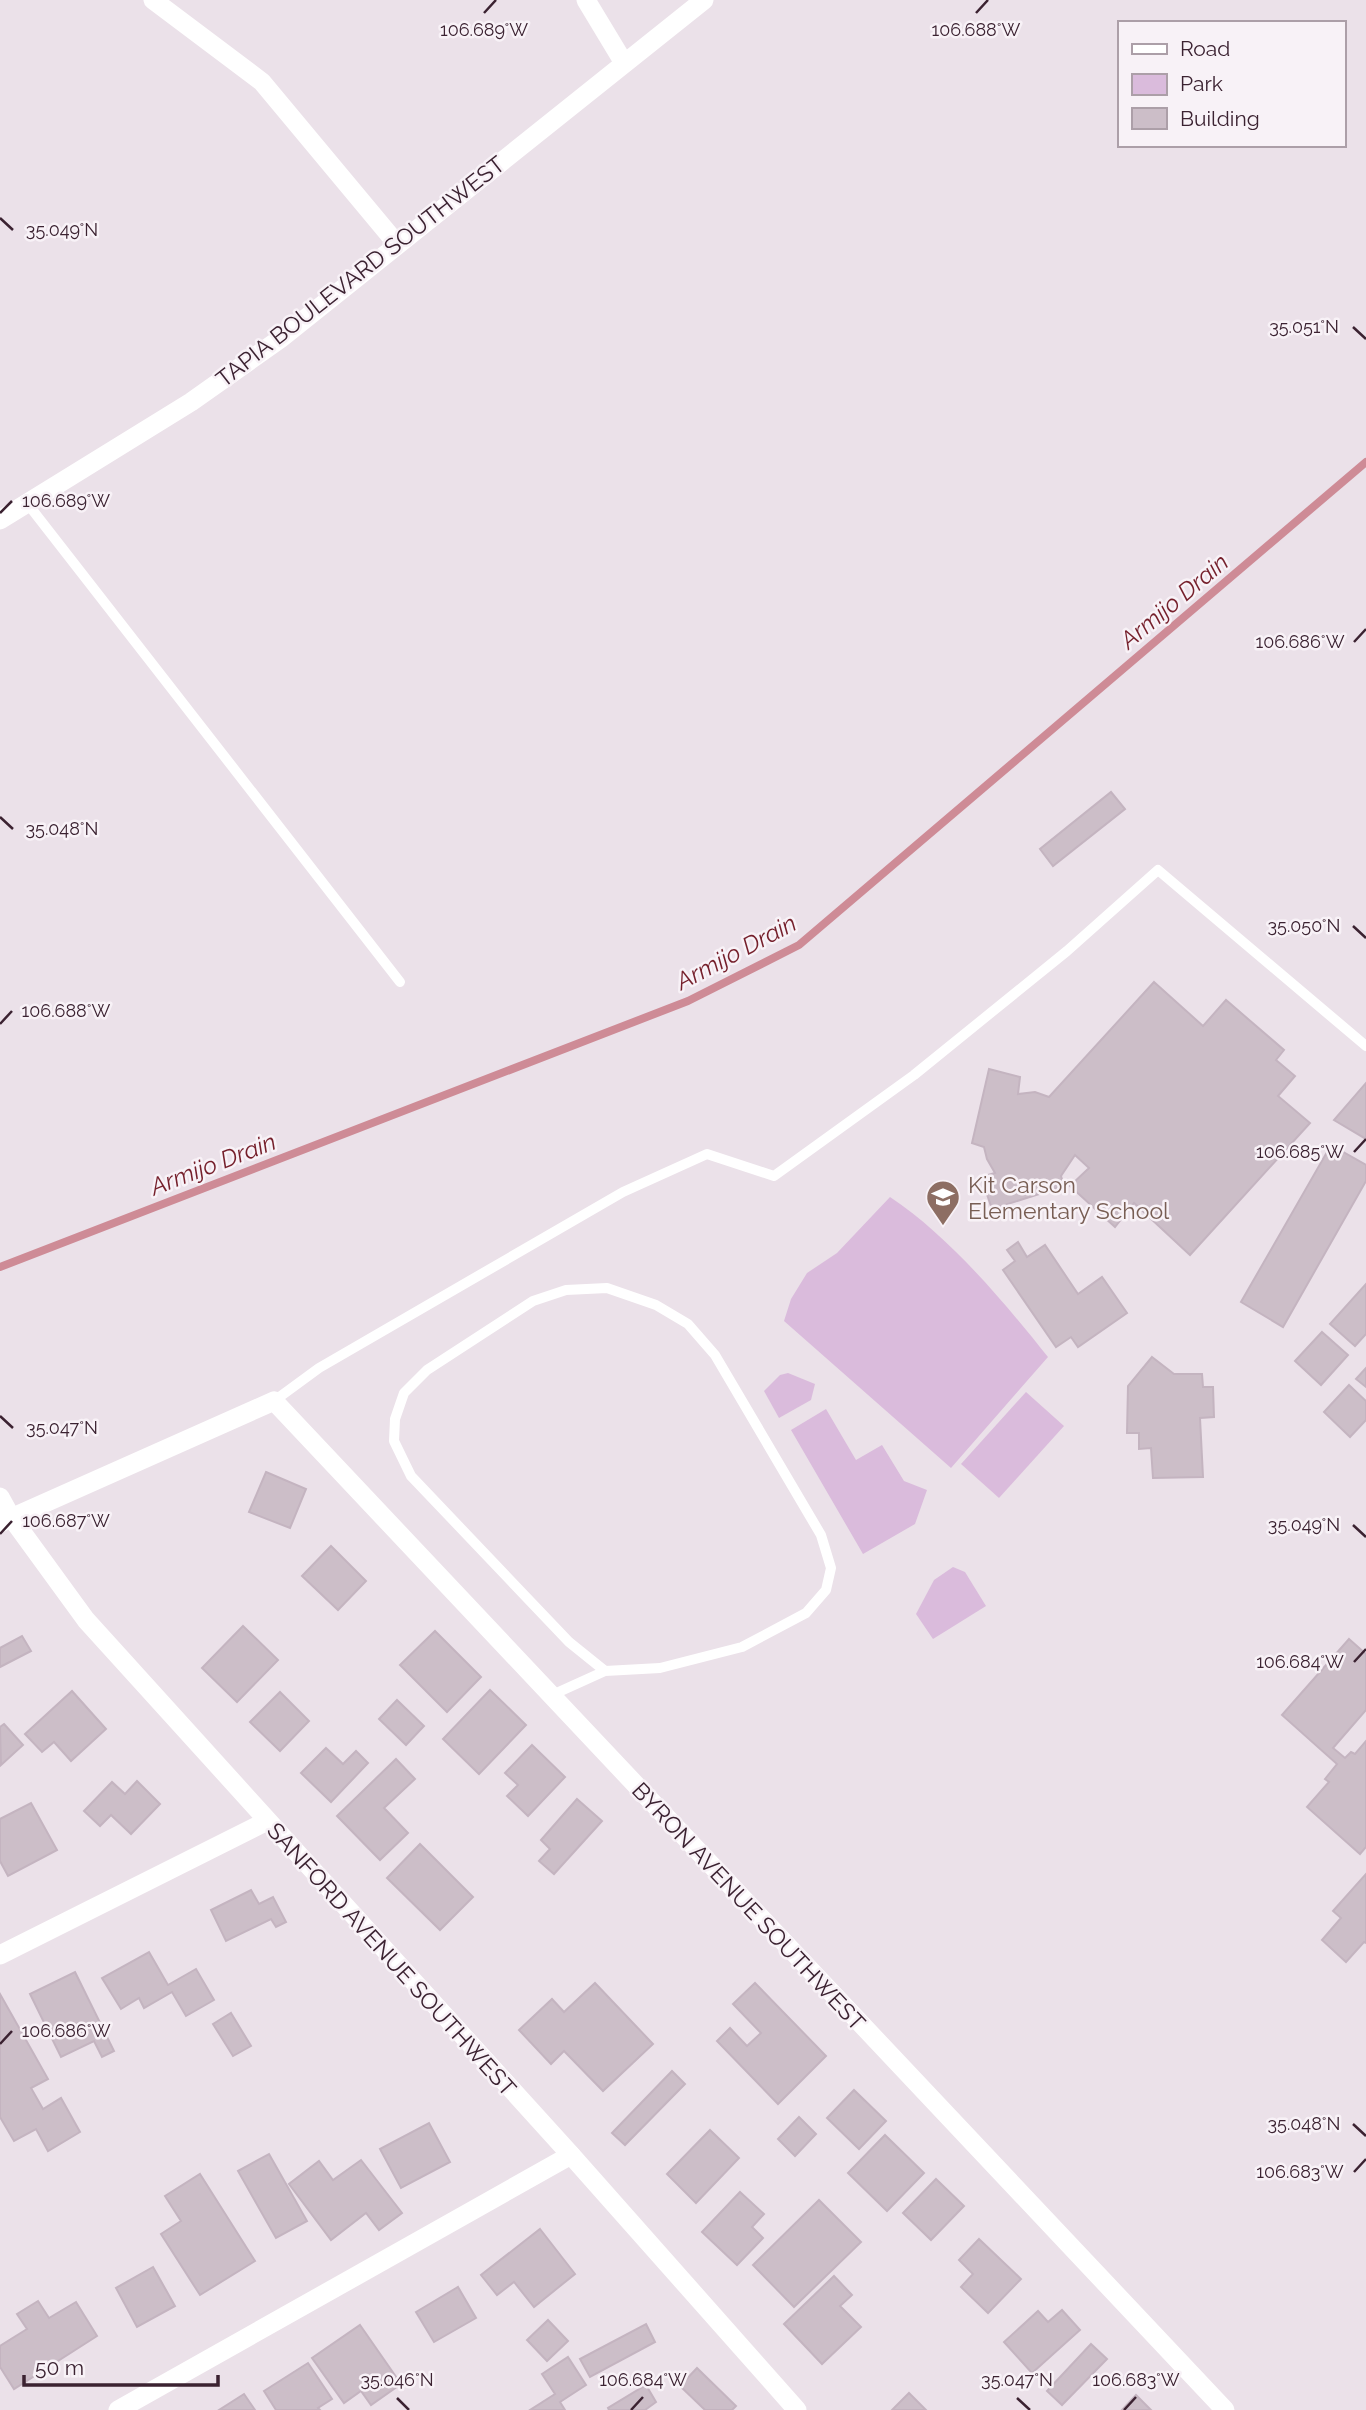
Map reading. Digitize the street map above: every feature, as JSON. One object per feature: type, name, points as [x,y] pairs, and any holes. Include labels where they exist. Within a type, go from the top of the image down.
[{"type":"street","points":[[153,0],[262,82],[397,244]]},
{"type":"street","points":[[586,0],[624,63]]},
{"type":"street","name":"TAPIA BOULEVARD SOUTHWEST","points":[[0,520],[117,449],[280,339],[704,0]]},
{"type":"street","points":[[5,1520],[274,1401]]},
{"type":"street","name":"BYRON AVENUE SOUTHWEST","points":[[274,1401],[1226,2410]]},
{"type":"street","name":"SANFORD AVENUE SOUTHWEST","points":[[0,1497],[5,1520],[86,1620],[571,2155],[797,2410]]},
{"type":"street","points":[[0,1955],[267,1821]]},
{"type":"street","points":[[118,2410],[571,2155]]},
{"type":"lane","points":[[27,503],[400,982]]},
{"type":"lane","points":[[274,1401],[319,1368],[623,1192],[707,1154],[774,1176],[914,1075],[1068,951],[1158,870],[1366,1046]]},
{"type":"lane","points":[[552,1695],[605,1671],[660,1668],[742,1647],[806,1613],[826,1590],[831,1567],[821,1535],[715,1355],[688,1324],[656,1305],[607,1288],[566,1290],[533,1301],[427,1370],[404,1394],[395,1419],[394,1441],[411,1476],[569,1642],[605,1671]]},
{"type":"green space","points":[[890,1197],[954,1250],[994,1292],[1048,1357],[951,1468],[784,1321],[791,1299],[807,1273],[837,1253]]},
{"type":"green space","points":[[788,1373],[815,1384],[811,1400],[779,1418],[764,1391],[780,1375]]},
{"type":"green space","points":[[1026,1392],[1064,1426],[999,1498],[961,1464]]},
{"type":"green space","points":[[826,1409],[856,1460],[882,1445],[904,1481],[927,1490],[915,1524],[863,1554],[791,1430]]},
{"type":"green space","points":[[953,1567],[965,1572],[986,1606],[933,1639],[916,1614],[934,1580]]},
{"type":"building","points":[[1111,792],[1125,809],[1053,866],[1040,849]]},
{"type":"building","points":[[1154,982],[1203,1026],[1226,1000],[1284,1050],[1276,1060],[1295,1076],[1278,1096],[1310,1123],[1190,1255],[1134,1203],[1115,1227],[1070,1186],[1089,1168],[1075,1155],[1061,1176],[1064,1186],[992,1209],[981,1177],[995,1173],[984,1147],[972,1143],[989,1069],[1020,1077],[1018,1094],[1035,1092],[1049,1097]]},
{"type":"building","points":[[1366,1083],[1366,1139],[1334,1120]]},
{"type":"building","points":[[1331,1145],[1366,1165],[1366,1181],[1283,1327],[1241,1302]]},
{"type":"building","points":[[1018,1242],[1027,1257],[1045,1245],[1078,1294],[1102,1277],[1127,1313],[1078,1347],[1071,1337],[1056,1347],[1003,1270],[1015,1261],[1007,1250]]},
{"type":"building","points":[[1366,1284],[1366,1334],[1355,1346],[1330,1324]]},
{"type":"building","points":[[1322,1332],[1348,1355],[1321,1385],[1295,1361]]},
{"type":"building","points":[[1152,1357],[1174,1374],[1202,1374],[1203,1387],[1213,1387],[1214,1417],[1200,1418],[1203,1477],[1153,1478],[1151,1448],[1139,1449],[1139,1433],[1127,1433],[1128,1386]]},
{"type":"building","points":[[1366,1368],[1366,1387],[1356,1379]]},
{"type":"building","points":[[1349,1385],[1366,1401],[1366,1420],[1350,1437],[1324,1412]]},
{"type":"building","points":[[266,1472],[306,1489],[290,1528],[249,1512]]},
{"type":"building","points":[[331,1546],[366,1581],[338,1610],[302,1576]]},
{"type":"building","points":[[243,1626],[278,1660],[237,1702],[202,1668]]},
{"type":"building","points":[[435,1631],[481,1677],[447,1712],[400,1665]]},
{"type":"building","points":[[22,1636],[31,1651],[0,1667],[0,1648]]},
{"type":"building","points":[[1349,1639],[1366,1654],[1366,1710],[1333,1748],[1345,1758],[1351,1752],[1355,1754],[1366,1741],[1366,1847],[1360,1854],[1307,1807],[1329,1782],[1325,1779],[1337,1764],[1282,1715]]},
{"type":"building","points":[[490,1690],[526,1725],[479,1774],[443,1739]]},
{"type":"building","points":[[72,1691],[106,1729],[71,1761],[54,1742],[42,1752],[25,1734]]},
{"type":"building","points":[[280,1692],[309,1721],[280,1751],[250,1722]]},
{"type":"building","points":[[397,1700],[424,1726],[406,1745],[379,1719]]},
{"type":"building","points":[[4,1724],[23,1745],[1,1765],[0,1727]]},
{"type":"building","points":[[532,1745],[565,1777],[528,1816],[507,1796],[518,1785],[505,1773]]},
{"type":"building","points":[[326,1748],[343,1764],[356,1751],[368,1763],[331,1802],[301,1773]]},
{"type":"building","points":[[396,1759],[415,1779],[384,1808],[408,1833],[380,1860],[337,1816]]},
{"type":"building","points":[[137,1781],[160,1804],[131,1834],[111,1815],[100,1826],[84,1811],[112,1782],[125,1794]]},
{"type":"building","points":[[577,1799],[602,1821],[554,1874],[539,1861],[550,1849],[541,1840]]},
{"type":"building","points":[[31,1803],[57,1850],[8,1876],[0,1861],[0,1819]]},
{"type":"building","points":[[420,1844],[473,1897],[440,1930],[387,1878]]},
{"type":"building","points":[[1366,1874],[1366,1943],[1364,1942],[1346,1962],[1322,1940],[1341,1918],[1333,1911]]},
{"type":"building","points":[[251,1890],[259,1904],[273,1897],[286,1922],[276,1927],[271,1919],[226,1941],[211,1910]]},
{"type":"building","points":[[149,1952],[168,1985],[196,1969],[214,2000],[186,2016],[172,1992],[144,2008],[139,1998],[121,2009],[102,1978]]},
{"type":"building","points":[[75,1972],[114,2051],[102,2057],[94,2041],[61,2057],[30,1994]]},
{"type":"building","points":[[595,1983],[653,2044],[603,2091],[564,2051],[551,2064],[519,2030],[552,1999],[564,2012]]},
{"type":"building","points":[[755,1983],[826,2056],[778,2104],[717,2041],[730,2028],[747,2046],[761,2033],[733,2004]]},
{"type":"building","points":[[0,1994],[48,2079],[31,2088],[43,2109],[61,2098],[80,2132],[48,2151],[36,2129],[14,2141],[0,2117]]},
{"type":"building","points":[[231,2013],[251,2046],[233,2056],[213,2024]]},
{"type":"building","points":[[672,2071],[685,2084],[625,2145],[612,2133]]},
{"type":"building","points":[[854,2090],[886,2121],[859,2149],[827,2118]]},
{"type":"building","points":[[799,2117],[816,2134],[795,2156],[778,2139]]},
{"type":"building","points":[[429,2123],[450,2162],[401,2188],[380,2149]]},
{"type":"building","points":[[710,2130],[739,2158],[696,2203],[667,2174]]},
{"type":"building","points":[[885,2135],[924,2173],[887,2211],[848,2173]]},
{"type":"building","points":[[269,2154],[307,2221],[276,2238],[238,2171]]},
{"type":"building","points":[[361,2160],[402,2213],[379,2230],[366,2213],[331,2240],[289,2184],[319,2161],[333,2180]]},
{"type":"building","points":[[200,2174],[255,2261],[200,2295],[161,2234],[181,2221],[165,2196]]},
{"type":"building","points":[[936,2179],[964,2206],[931,2240],[903,2213]]},
{"type":"building","points":[[740,2192],[764,2214],[752,2227],[763,2238],[737,2265],[702,2232]]},
{"type":"building","points":[[819,2200],[861,2242],[794,2307],[753,2265]]},
{"type":"building","points":[[540,2229],[575,2274],[534,2307],[514,2282],[497,2295],[481,2275]]},
{"type":"building","points":[[979,2239],[1021,2279],[988,2313],[961,2287],[973,2274],[959,2260]]},
{"type":"building","points":[[153,2267],[175,2306],[137,2327],[116,2288]]},
{"type":"building","points":[[834,2276],[852,2295],[840,2306],[861,2327],[822,2364],[784,2324]]},
{"type":"building","points":[[458,2287],[476,2318],[434,2342],[416,2312]]},
{"type":"building","points":[[38,2301],[49,2318],[76,2302],[97,2336],[14,2389],[0,2367],[0,2346],[27,2329],[17,2314]]},
{"type":"building","points":[[1062,2310],[1080,2330],[1032,2373],[1004,2342],[1038,2311],[1048,2322]]},
{"type":"building","points":[[548,2320],[568,2341],[547,2361],[527,2340]]},
{"type":"building","points":[[646,2324],[655,2342],[590,2377],[580,2359]]},
{"type":"building","points":[[360,2325],[401,2384],[371,2405],[361,2391],[344,2403],[312,2358]]},
{"type":"building","points":[[1091,2344],[1107,2359],[1062,2405],[1047,2391]]},
{"type":"building","points":[[568,2357],[586,2385],[560,2402],[565,2410],[530,2410],[555,2394],[542,2374]]},
{"type":"building","points":[[308,2363],[332,2399],[318,2408],[320,2410],[276,2410],[264,2391]]},
{"type":"building","points":[[697,2368],[736,2406],[732,2410],[705,2410],[680,2386]]},
{"type":"building","points":[[646,2385],[656,2402],[645,2410],[609,2410],[608,2408]]},
{"type":"building","points":[[909,2393],[926,2410],[892,2410]]},
{"type":"building","points":[[244,2394],[255,2410],[219,2410]]},
{"type":"building","points":[[1136,2395],[1151,2410],[1122,2410]]},
{"type":"waterway","name":"Armijo Drain","points":[[0,1267],[688,1001],[799,945],[1366,462]]},
{"type":"place","name":"Kit Carson Elementary School","points":[[943,1227]]}]
